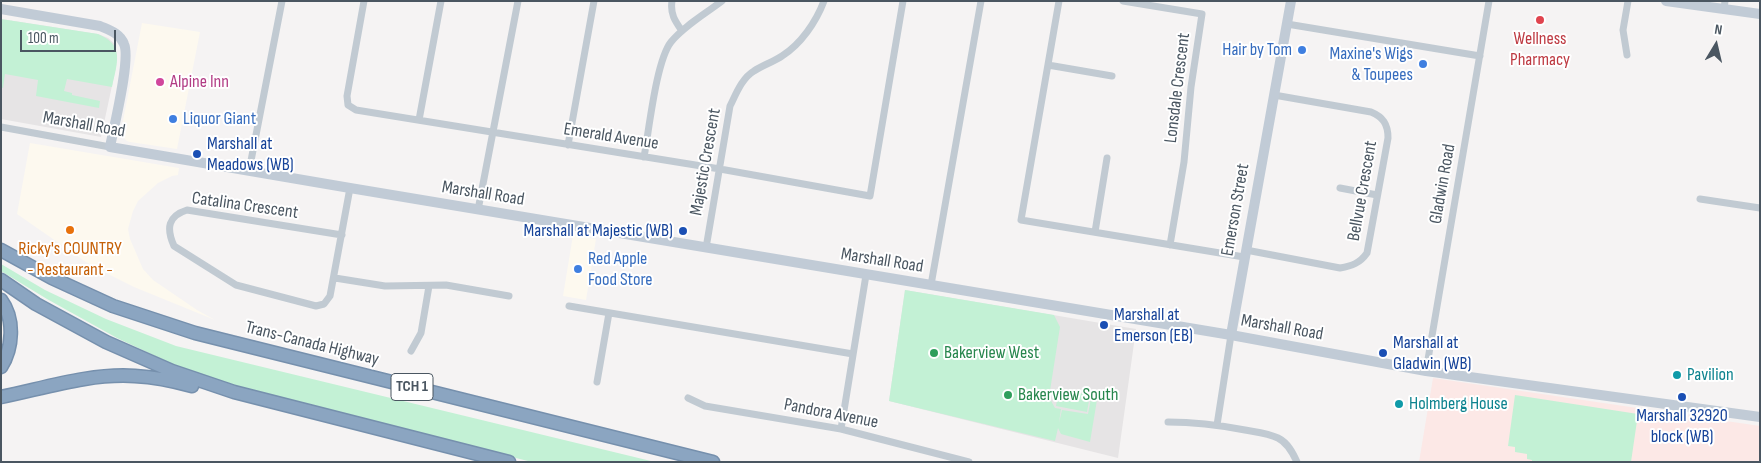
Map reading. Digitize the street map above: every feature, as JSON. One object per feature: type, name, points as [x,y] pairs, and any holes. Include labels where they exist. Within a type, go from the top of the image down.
[{"type":"highway","points":[[1,242],[52,278]]},
{"type":"highway","name":"Trans-Canada Highway","points":[[1,250],[52,278],[113,306],[195,333],[713,462]]},
{"type":"highway","points":[[1,280],[36,304],[106,342],[172,371],[234,392],[509,462]]},
{"type":"highway","points":[[1,300],[11,326],[10,344],[6,360],[1,367]]},
{"type":"highway","points":[[1,397],[81,380],[133,376],[184,384],[363,426]]},
{"type":"main road","name":"Emerson Street","points":[[1231,335],[1291,1]]},
{"type":"main road","points":[[1666,1],[1725,5],[1760,14]]},
{"type":"main road","points":[[1,9],[100,26],[113,31],[124,42],[126,62],[110,147]]},
{"type":"main road","name":"Marshall Road","points":[[110,147],[1231,335],[1426,371],[1760,417]]},
{"type":"street","points":[[249,171],[282,1]]},
{"type":"street","name":"Emerald Avenue","points":[[364,1],[347,96],[348,105],[356,110],[720,169],[870,196],[903,1]]},
{"type":"street","points":[[419,120],[441,1]]},
{"type":"street","points":[[478,210],[518,1]]},
{"type":"street","points":[[568,144],[594,1]]},
{"type":"street","points":[[672,1],[671,10],[674,21],[682,32]]},
{"type":"street","points":[[644,158],[661,63],[670,43],[722,1]]},
{"type":"street","name":"Majestic Crescent","points":[[706,248],[730,106],[738,88],[752,72],[783,56],[800,40],[818,18],[824,1]]},
{"type":"street","points":[[931,286],[981,1]]},
{"type":"street","points":[[1060,1],[1048,65],[1112,76]]},
{"type":"street","name":"Lonsdale Crescent","points":[[1124,1],[1202,14],[1191,87],[1184,162],[1170,245]]},
{"type":"street","name":"Gladwin Road","points":[[1426,371],[1489,1]]},
{"type":"street","points":[[1627,55],[1623,30],[1628,1]]},
{"type":"street","points":[[1287,24],[1480,56]]},
{"type":"street","name":"Bellvue Crescent","points":[[1048,65],[1021,220],[1170,245],[1340,268],[1358,263],[1367,253],[1388,138],[1385,121],[1379,115],[1371,112],[1274,95]]},
{"type":"street","name":"Marshall Road","points":[[1,127],[110,147]]},
{"type":"street","points":[[1095,232],[1107,158]]},
{"type":"street","name":"Catalina Crescent","points":[[342,235],[187,210],[177,213],[170,223],[169,235],[174,246],[236,285],[316,306],[324,304],[330,296],[342,235],[350,188]]},
{"type":"street","points":[[1340,188],[1377,195]]},
{"type":"street","points":[[1700,199],[1760,208]]},
{"type":"street","points":[[841,430],[866,275]]},
{"type":"street","points":[[334,278],[385,286],[446,285],[509,296]]},
{"type":"street","points":[[411,351],[420,334],[429,286]]},
{"type":"street","points":[[569,306],[853,354]]},
{"type":"street","points":[[597,382],[609,313]]},
{"type":"street","name":"Emerson Street","points":[[1218,425],[1231,335]]},
{"type":"street","name":"Pandora Avenue","points":[[688,398],[705,406],[841,430],[969,462]]},
{"type":"street","points":[[1168,422],[1218,425],[1263,433],[1280,439],[1291,449],[1297,462]]},
{"type":"shaded area","points":[[1,19],[98,34],[108,38],[115,44],[116,67],[101,137],[1,119]]},
{"type":"shaded area","name":"Alpine Inn","points":[[142,23],[200,32],[177,149],[130,142],[122,136],[121,131]]},
{"type":"shaded area","points":[[30,143],[179,168],[178,175],[158,183],[138,201],[128,229],[130,239],[143,269],[153,280],[215,320],[134,287],[110,275],[86,262],[17,214]]},
{"type":"shaded area","points":[[573,235],[596,239],[586,300],[563,296]]},
{"type":"shaded area","points":[[905,290],[1136,329],[1118,458],[889,401]]},
{"type":"shaded area","points":[[1433,378],[1760,426],[1760,462],[1419,462]]},
{"type":"green space","points":[[1,19],[98,34],[107,38],[116,49],[117,56],[112,87],[67,79],[64,91],[72,93],[72,95],[100,101],[99,108],[36,96],[38,80],[5,74],[3,88],[1,87]]},
{"type":"green space","points":[[1,264],[45,290],[106,319],[176,346],[655,462],[532,462],[283,400],[185,370],[117,338],[1,271]]},
{"type":"green space","points":[[905,290],[1054,315],[1060,327],[1049,397],[1055,408],[1061,409],[1059,423],[1062,410],[1088,414],[1092,393],[1098,394],[1090,442],[1061,434],[1058,428],[1055,441],[889,401]]},
{"type":"green space","points":[[1059,389],[1090,395],[1087,412],[1056,406]]},
{"type":"green space","points":[[1515,395],[1638,414],[1631,462],[1532,462],[1532,460],[1527,459],[1527,454],[1515,452],[1515,447],[1508,446]]},
{"type":"place","name":"Wellness Pharmacy","points":[[1540,20]]},
{"type":"place","name":"Hair by Tom","points":[[1302,50]]},
{"type":"place","name":"Maxine's Wigs & Toupees","points":[[1423,64]]},
{"type":"place","name":"Alpine Inn","points":[[160,82]]},
{"type":"place","name":"Liquor Giant","points":[[173,119]]},
{"type":"place","name":"Marshall at Meadows (WB)","points":[[197,154]]},
{"type":"place","name":"Ricky's COUNTRY - Restaurant -","points":[[70,230]]},
{"type":"place","name":"Marshall at Majestic (WB)","points":[[683,231]]},
{"type":"place","name":"Red Apple Food Store","points":[[578,269]]},
{"type":"place","name":"Marshall at Emerson (EB)","points":[[1104,325]]},
{"type":"place","name":"Bakerview West","points":[[934,353]]},
{"type":"place","name":"Marshall at Gladwin (WB)","points":[[1383,353]]},
{"type":"place","name":"Pavilion","points":[[1677,375]]},
{"type":"place","name":"Bakerview South","points":[[1008,395]]},
{"type":"place","name":"Marshall 32920 block (WB)","points":[[1682,397]]},
{"type":"place","name":"Holmberg House","points":[[1399,404]]}]
